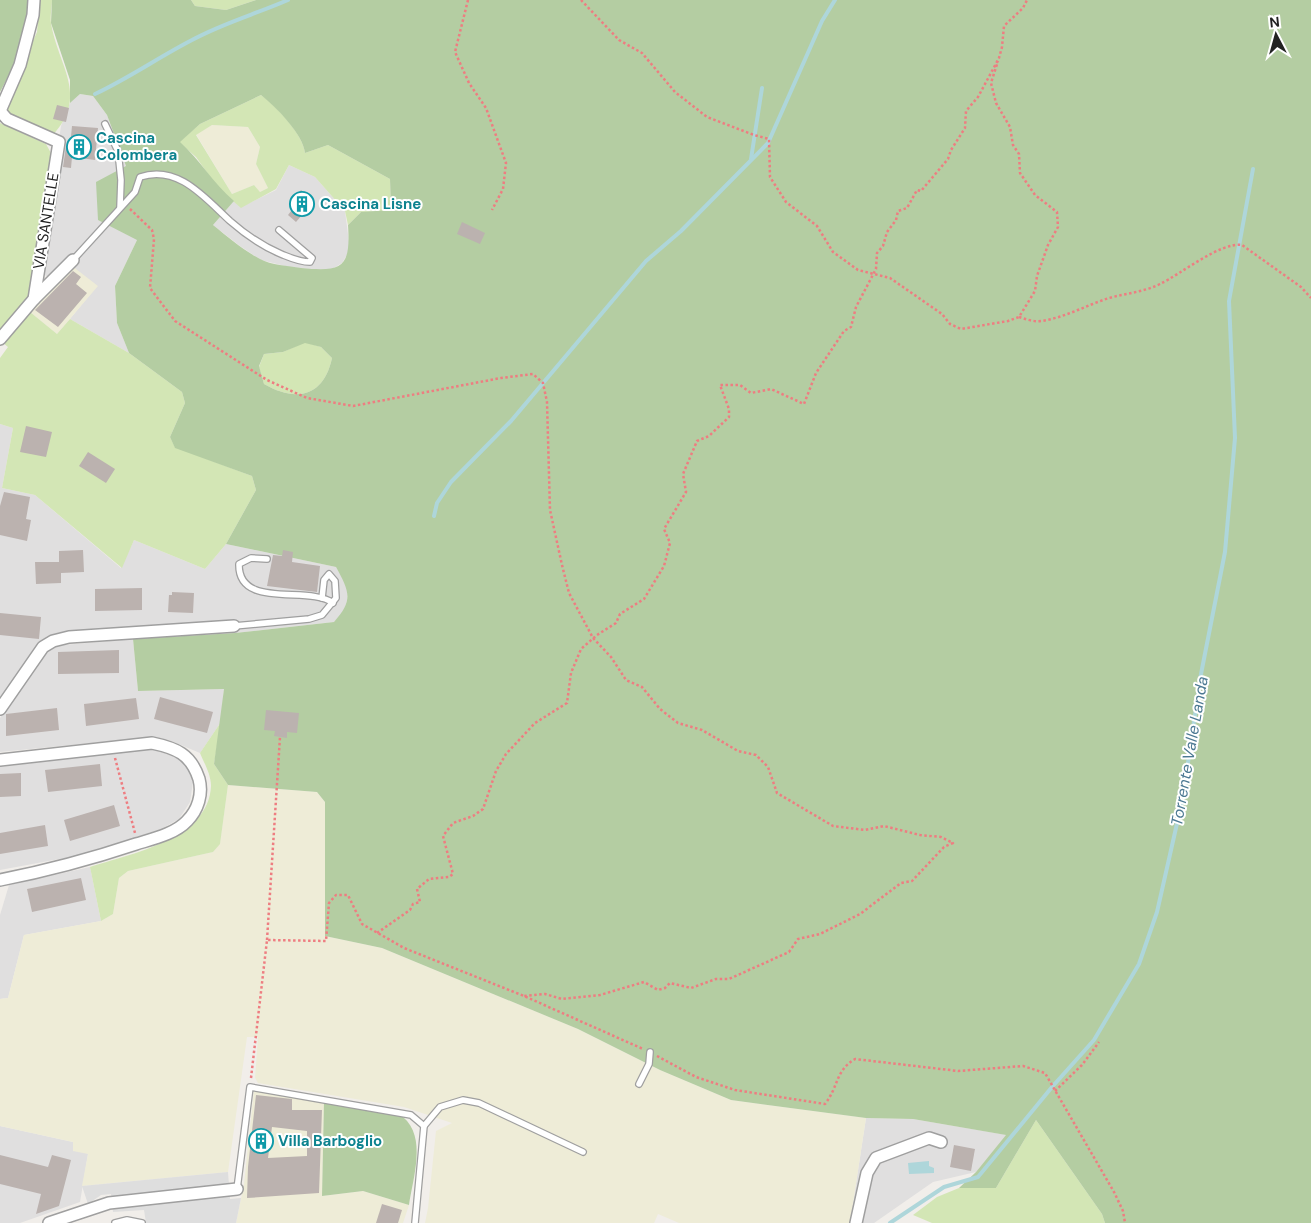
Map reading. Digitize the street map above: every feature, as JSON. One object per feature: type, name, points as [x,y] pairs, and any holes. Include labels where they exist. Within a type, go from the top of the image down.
[{"type":"street","points":[[0,111],[20,65],[33,15],[34,0]]},
{"type":"street","name":"VIA SANTELLE","points":[[0,111],[6,119],[59,142],[34,299]]},
{"type":"street","name":"VIA SANTELLE","points":[[0,339],[34,299],[73,260]]},
{"type":"street","points":[[0,709],[43,647],[53,641],[69,637],[234,626]]},
{"type":"street","points":[[0,760],[152,742],[176,748],[195,766],[201,787],[198,807],[186,822],[167,834],[64,867],[0,880]]},
{"type":"street","points":[[856,1223],[867,1173],[876,1158],[929,1138],[940,1142]]},
{"type":"street","points":[[48,1223],[109,1203],[237,1189]]},
{"type":"lane","points":[[106,124],[118,150],[122,205]]},
{"type":"lane","points":[[73,260],[135,192],[140,177],[152,173],[165,173],[181,179],[260,244],[300,262],[310,262],[312,258],[279,230]]},
{"type":"lane","points":[[268,559],[251,558],[239,564],[240,576],[245,584],[256,590],[322,598],[333,603]]},
{"type":"lane","points":[[234,626],[310,619],[322,615],[333,603],[337,590],[335,581],[328,574],[324,580],[322,598]]},
{"type":"lane","points":[[638,1084],[649,1064],[650,1052]]},
{"type":"lane","points":[[237,1189],[250,1087],[411,1115],[424,1126]]},
{"type":"lane","points":[[415,1223],[424,1126],[440,1108],[464,1100],[479,1103],[583,1152]]},
{"type":"lane","points":[[115,1223],[127,1220],[142,1223]]},
{"type":"path","points":[[468,0],[455,52],[465,77],[486,108],[506,163],[503,189],[492,210]]},
{"type":"path","points":[[580,0],[619,40],[642,53],[675,92],[707,117],[769,139],[770,177],[786,202],[818,226],[833,252],[842,260],[858,270],[890,278],[942,314],[950,324],[961,329],[1008,321],[1018,316],[1035,292],[1036,276],[1048,245],[1058,227],[1057,212],[1036,195],[1020,173],[1019,154],[1013,145],[1010,127],[996,104],[991,84],[1002,46],[1004,26],[1023,8],[1027,0]]},
{"type":"path","points":[[377,933],[410,910],[413,904],[420,902],[417,889],[429,878],[449,877],[453,874],[443,836],[452,823],[472,816],[483,809],[496,771],[506,754],[536,723],[567,703],[571,673],[581,649],[616,623],[620,614],[644,599],[664,566],[670,543],[664,528],[686,492],[683,474],[690,455],[697,441],[709,436],[729,417],[729,409],[720,385],[740,385],[751,392],[771,389],[804,404],[816,373],[844,331],[852,327],[856,307],[876,269],[877,253],[883,246],[887,232],[896,220],[898,211],[907,208],[917,190],[921,191],[948,159],[951,150],[965,128],[966,111],[978,97],[999,58]]},
{"type":"path","points":[[122,205],[152,230],[154,238],[150,288],[175,321],[267,380],[307,398],[353,406],[501,378],[533,374],[543,383],[547,402],[550,510],[569,593],[594,638],[611,657],[626,680],[642,687],[660,709],[678,723],[702,730],[738,751],[756,755],[768,767],[777,793],[804,811],[833,826],[864,830],[884,826],[920,835],[941,837],[953,843],[944,847],[912,881],[901,883],[860,914],[820,934],[798,939],[789,952],[729,979],[716,979],[691,988],[670,983],[665,988],[658,990],[644,982],[600,995],[562,999],[544,994],[524,996]]},
{"type":"path","points":[[1018,316],[1033,321],[1051,319],[1112,297],[1146,290],[1162,283],[1209,255],[1236,244],[1242,245],[1280,272],[1311,298]]},
{"type":"path","points":[[250,1087],[266,940],[280,737]]},
{"type":"path","points":[[112,747],[138,844]]},
{"type":"path","points":[[266,940],[326,941],[329,903],[336,895],[348,895],[362,924],[377,933],[441,964],[524,996],[650,1052],[696,1077],[735,1090],[824,1104],[833,1093],[844,1066],[855,1059],[882,1060],[958,1071],[1023,1066],[1045,1073],[1114,1192],[1123,1211],[1124,1223]]},
{"type":"path","points":[[1055,1091],[1082,1065],[1099,1042]]},
{"type":"shaded area","points":[[80,94],[93,96],[107,115],[126,166],[137,240],[115,286],[117,323],[129,353],[70,319],[97,286],[52,278],[39,273],[61,126],[70,103]]},
{"type":"shaded area","points":[[212,125],[248,127],[260,147],[256,164],[268,188],[260,192],[254,185],[232,194],[196,134]]},
{"type":"shaded area","points":[[289,165],[315,177],[345,211],[350,250],[342,263],[329,271],[289,267],[261,260],[213,225],[234,201],[241,207],[276,190]]},
{"type":"shaded area","points":[[67,262],[98,286],[57,334],[30,312],[57,284]]},
{"type":"shaded area","points":[[0,424],[13,428],[2,488],[35,495],[121,568],[134,540],[205,569],[226,544],[336,567],[348,588],[346,610],[334,622],[235,633],[233,620],[67,632],[51,636],[0,699]]},
{"type":"shaded area","points":[[133,639],[138,691],[224,689],[221,722],[200,753],[169,740],[153,737],[0,752],[0,718],[49,648]]},
{"type":"shaded area","points":[[142,750],[156,750],[178,758],[187,766],[193,782],[190,802],[179,819],[161,829],[81,855],[0,870],[0,767]]},
{"type":"shaded area","points":[[228,785],[317,792],[325,802],[325,936],[382,948],[578,1029],[660,1070],[731,1100],[866,1118],[850,1223],[679,1223],[658,1214],[654,1223],[425,1223],[436,1131],[452,1123],[404,1107],[258,1083],[255,1078],[258,1037],[247,1037],[228,1172],[82,1186],[88,1154],[73,1151],[73,1142],[0,1126],[0,999],[8,998],[24,935],[101,921],[113,914],[119,878],[128,871],[213,852],[220,843]]},
{"type":"shaded area","points":[[90,867],[101,921],[24,935],[8,998],[0,999],[0,915],[9,885]]},
{"type":"shaded area","points":[[254,1090],[324,1101],[322,1196],[363,1191],[409,1205],[403,1223],[236,1223],[244,1184]]},
{"type":"shaded area","points":[[866,1118],[913,1119],[1007,1135],[976,1172],[933,1182],[874,1223],[850,1223]]},
{"type":"shaded area","points":[[0,1126],[73,1142],[88,1154],[80,1202],[20,1223],[0,1223]]},
{"type":"shaded area","points":[[228,1172],[230,1199],[241,1198],[236,1223],[146,1223],[144,1210],[113,1212],[111,1194],[101,1195],[88,1204],[82,1186]]},
{"type":"green space","points":[[0,0],[28,0],[20,48],[0,92]]},
{"type":"green space","points":[[40,0],[52,0],[51,23],[70,94],[69,108],[63,121],[52,136],[9,117],[4,106],[37,32]]},
{"type":"green space","points":[[52,0],[191,0],[195,6],[226,10],[256,0],[1311,0],[1311,1223],[1105,1223],[1102,1214],[1036,1120],[996,1188],[959,1188],[976,1172],[1006,1135],[913,1119],[866,1118],[731,1100],[660,1070],[578,1029],[382,948],[325,936],[325,802],[317,792],[228,785],[214,764],[224,689],[138,691],[133,639],[235,633],[334,622],[345,608],[347,601],[346,589],[336,567],[226,544],[256,490],[252,476],[175,448],[170,437],[185,403],[182,392],[129,353],[117,323],[115,286],[137,240],[98,220],[96,182],[126,166],[107,115],[93,96],[80,94],[70,103],[70,80],[51,23]],"holes":[[[261,95],[274,106],[294,129],[305,153],[328,145],[390,179],[391,210],[361,212],[348,225],[348,250],[345,259],[335,267],[326,269],[301,268],[264,261],[213,225],[234,201],[180,142],[200,124]],[[305,343],[321,347],[332,358],[323,381],[316,388],[298,394],[276,390],[264,384],[259,366],[264,354],[283,352]]]},
{"type":"green space","points":[[191,0],[256,0],[226,10],[195,6]]},
{"type":"green space","points":[[261,95],[281,113],[294,129],[305,153],[328,145],[390,179],[391,211],[361,212],[348,225],[345,211],[315,177],[289,165],[276,189],[241,208],[218,188],[196,157],[179,142],[200,124]],"holes":[[[212,125],[248,127],[260,147],[256,164],[268,188],[260,192],[254,185],[232,194],[196,135]]]},
{"type":"green space","points":[[0,123],[46,144],[52,155],[33,288],[27,301],[0,330]]},
{"type":"green space","points":[[30,312],[57,334],[70,319],[129,353],[182,392],[185,403],[170,437],[175,447],[252,476],[256,490],[226,544],[205,569],[134,540],[122,568],[35,495],[2,488],[13,428],[0,424],[0,358],[8,347],[2,342],[16,324]]},
{"type":"green space","points":[[305,342],[321,347],[332,358],[323,381],[316,388],[298,394],[276,390],[264,384],[259,367],[264,354],[283,352]]},
{"type":"green space","points":[[221,722],[214,764],[228,785],[220,844],[213,852],[128,871],[119,878],[113,914],[101,921],[90,867],[165,842],[197,819],[207,804],[211,786],[209,773],[200,753]]},
{"type":"green space","points":[[324,1101],[403,1117],[410,1125],[415,1135],[416,1158],[409,1205],[363,1191],[322,1196]]},
{"type":"green space","points":[[1036,1120],[1102,1214],[1105,1223],[932,1223],[913,1215],[937,1197],[959,1188],[996,1188]]},
{"type":"water","points":[[929,1161],[929,1166],[934,1168],[934,1173],[909,1174],[908,1163]]},
{"type":"building","points":[[57,105],[69,108],[66,122],[53,119]]},
{"type":"building","name":"Cascina Colombera","points":[[72,126],[98,128],[95,160],[72,157],[71,168],[63,167],[66,146],[70,147]]},
{"type":"building","name":"Cascina Lisne","points":[[301,190],[314,201],[296,222],[288,215],[295,206],[291,202]]},
{"type":"building","points":[[462,222],[485,233],[480,244],[457,234]]},
{"type":"building","points":[[73,271],[81,277],[76,284],[87,293],[58,327],[35,310]]},
{"type":"building","points":[[26,426],[52,432],[46,457],[20,452]]},
{"type":"building","points":[[88,452],[115,469],[106,483],[79,466]]},
{"type":"building","points":[[4,492],[30,497],[26,519],[31,520],[27,541],[0,535],[0,506]]},
{"type":"building","points":[[83,550],[84,572],[61,573],[61,583],[36,584],[35,562],[59,562],[59,551]]},
{"type":"building","points":[[283,550],[293,552],[292,562],[320,566],[317,592],[267,586],[273,555],[282,556]]},
{"type":"building","points":[[142,588],[142,610],[95,611],[95,589]]},
{"type":"building","points":[[172,592],[194,593],[193,613],[168,612],[169,595],[172,595]]},
{"type":"building","points":[[0,613],[41,617],[39,639],[0,635]]},
{"type":"building","points":[[119,650],[119,673],[58,674],[58,652]]},
{"type":"building","points":[[160,697],[213,712],[207,733],[154,719]]},
{"type":"building","points":[[136,698],[139,719],[86,726],[84,704]]},
{"type":"building","points":[[57,708],[59,730],[6,736],[6,714]]},
{"type":"building","points":[[266,710],[299,713],[297,733],[287,732],[287,738],[274,736],[275,731],[264,730]]},
{"type":"building","points":[[100,764],[102,786],[48,792],[45,770]]},
{"type":"building","points":[[21,773],[21,796],[0,797],[0,774]]},
{"type":"building","points":[[114,805],[120,826],[70,841],[64,820]]},
{"type":"building","points":[[45,825],[48,846],[0,854],[0,833]]},
{"type":"building","points":[[81,878],[86,900],[32,912],[27,889]]},
{"type":"building","name":"Villa Barboglio","points":[[256,1095],[292,1099],[292,1110],[322,1110],[319,1193],[247,1198],[248,1167]],"holes":[[[272,1127],[307,1131],[307,1156],[268,1158]]]},
{"type":"building","points":[[954,1145],[975,1149],[971,1171],[950,1167]]},
{"type":"building","points":[[0,1155],[48,1167],[52,1155],[71,1160],[59,1206],[36,1214],[41,1194],[0,1184]]},
{"type":"building","points":[[382,1204],[402,1210],[398,1223],[376,1223]]},
{"type":"waterway","points":[[95,94],[204,34],[288,0]]},
{"type":"waterway","points":[[434,516],[437,503],[451,482],[511,421],[646,261],[681,231],[768,143],[822,21],[835,0]]},
{"type":"waterway","points":[[751,159],[762,88]]},
{"type":"waterway","name":"Torrente Valle Landa","points":[[890,1223],[944,1187],[978,1177],[1052,1087],[1094,1040],[1139,964],[1157,912],[1183,797],[1201,674],[1225,552],[1235,438],[1229,301],[1253,169]]},
{"type":"place","name":"Cascina Colombera","points":[[79,147]]},
{"type":"place","name":"Cascina Lisne","points":[[302,204]]},
{"type":"place","name":"Villa Barboglio","points":[[261,1141]]}]
